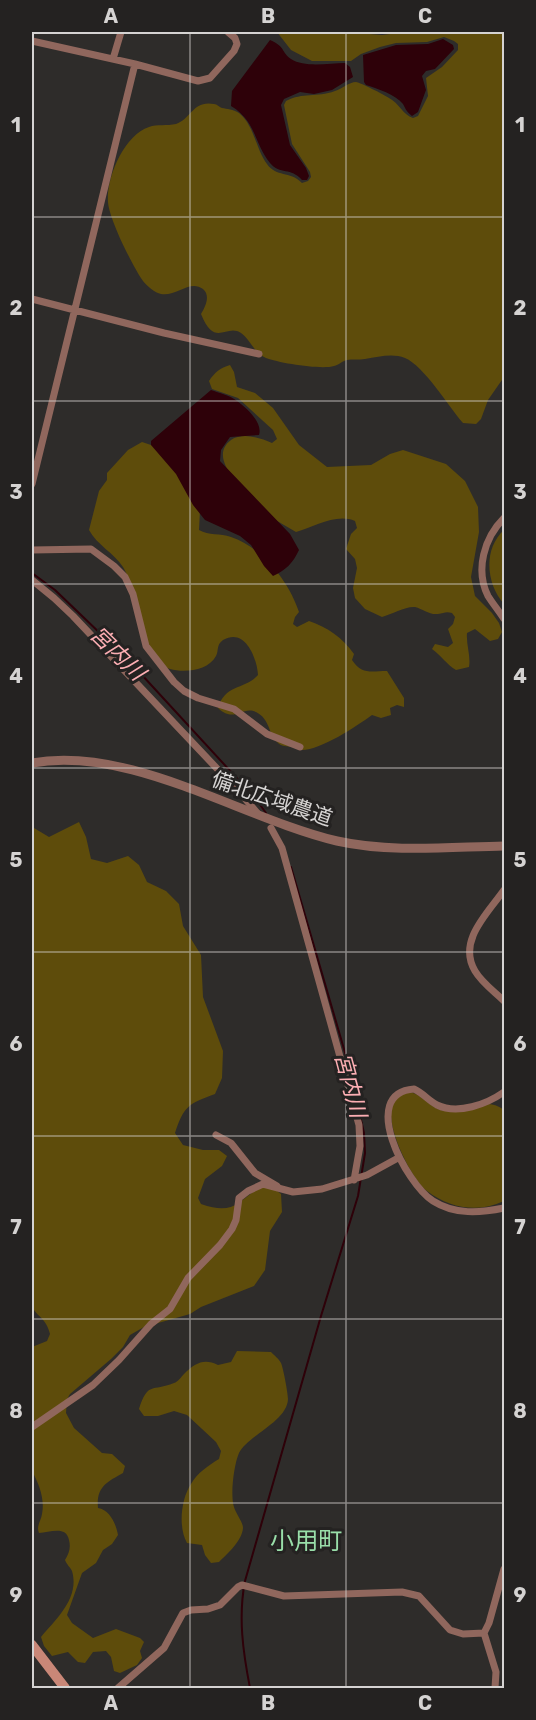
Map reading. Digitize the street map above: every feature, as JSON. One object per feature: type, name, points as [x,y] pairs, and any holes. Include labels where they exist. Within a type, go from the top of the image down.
[{"type":"main road","points":[[32,1645],[66,1689]]},
{"type":"street","points":[[113,59],[121,32]]},
{"type":"street","points":[[32,41],[198,81],[210,78],[234,51],[237,44],[235,38],[228,32]]},
{"type":"street","points":[[32,484],[135,64]]},
{"type":"street","points":[[32,300],[259,354]]},
{"type":"street","points":[[504,518],[489,539],[482,563],[482,579],[489,596],[504,619]]},
{"type":"street","points":[[32,550],[91,549],[99,554],[125,577],[133,594],[146,646],[174,682],[184,691],[198,698],[234,709],[267,734],[300,747]]},
{"type":"street","points":[[32,580],[73,616],[263,817]]},
{"type":"street","name":"備北広域農道","points":[[33,761],[97,762],[125,768],[281,824],[336,840],[378,847],[504,846]]},
{"type":"street","points":[[270,828],[282,848],[359,1125],[359,1178]]},
{"type":"street","points":[[504,890],[473,932],[469,949],[476,973],[504,1001]]},
{"type":"street","points":[[504,1092],[477,1106],[446,1108],[436,1105],[414,1089],[407,1089],[397,1094],[389,1104],[388,1113],[398,1158],[418,1187],[432,1200],[462,1211],[481,1213],[504,1208]]},
{"type":"street","points":[[216,1136],[231,1143],[255,1173],[273,1181],[283,1191],[306,1191],[359,1178],[398,1158]]},
{"type":"street","points":[[32,1427],[93,1385],[151,1324],[170,1309],[188,1278],[232,1229],[236,1220],[239,1198],[259,1184],[279,1188]]},
{"type":"street","points":[[495,1689],[496,1672],[484,1633],[504,1569]]},
{"type":"street","points":[[118,1689],[164,1648],[183,1613],[220,1605],[238,1587],[245,1586],[284,1596],[402,1592],[419,1596],[450,1630],[463,1634],[484,1633]]},
{"type":"shaded area","points":[[277,32],[345,32],[382,35],[406,32],[504,32],[504,377],[488,400],[481,419],[476,424],[463,423],[420,369],[405,358],[390,356],[349,360],[328,367],[311,367],[266,358],[241,333],[230,331],[216,333],[211,330],[201,314],[207,298],[203,289],[193,286],[167,294],[156,292],[143,281],[128,254],[112,220],[108,192],[118,158],[140,132],[152,126],[176,124],[197,107],[215,104],[237,112],[244,118],[252,130],[263,158],[271,168],[302,183],[311,177],[292,144],[284,105],[286,101],[292,98],[328,93],[356,82],[392,100],[413,118],[418,116],[428,96],[426,78],[442,67],[458,50],[458,44],[444,37],[427,42],[396,43],[380,47],[361,54],[351,61],[312,61],[291,50]]},
{"type":"shaded area","points":[[443,39],[453,45],[454,49],[435,69],[426,71],[422,76],[426,90],[418,112],[412,116],[396,97],[366,85],[364,82],[363,55],[396,45],[428,44]]},
{"type":"shaded area","points":[[270,40],[279,45],[291,59],[297,62],[345,63],[350,67],[353,77],[332,90],[314,94],[300,92],[284,99],[281,105],[290,145],[306,168],[309,176],[307,180],[302,180],[294,174],[274,167],[265,155],[250,125],[231,106],[232,91]]},
{"type":"shaded area","points":[[230,365],[237,387],[255,393],[273,408],[299,445],[327,467],[371,465],[390,454],[403,450],[446,464],[465,481],[478,507],[479,532],[471,577],[475,596],[492,613],[502,632],[498,639],[490,641],[475,629],[467,633],[469,667],[456,670],[432,649],[435,644],[448,647],[453,643],[448,629],[455,617],[452,613],[435,614],[411,607],[382,617],[365,609],[355,598],[353,588],[357,568],[355,559],[346,549],[351,534],[357,528],[355,521],[333,520],[296,532],[266,514],[234,479],[224,463],[223,455],[225,447],[231,440],[246,436],[272,443],[277,439],[273,430],[238,398],[212,389],[209,381],[211,378]]},
{"type":"shaded area","points":[[211,390],[237,401],[259,426],[259,435],[230,437],[221,450],[220,461],[290,534],[299,550],[289,566],[273,576],[251,545],[240,536],[205,520],[193,505],[176,474],[151,445],[151,441]]},
{"type":"shaded area","points":[[142,442],[154,446],[176,471],[200,510],[199,530],[231,537],[254,549],[273,567],[289,589],[299,612],[293,624],[297,627],[309,621],[322,626],[350,648],[354,654],[352,660],[359,668],[367,671],[387,671],[404,698],[404,707],[397,705],[390,708],[391,715],[381,718],[372,715],[329,742],[302,750],[279,744],[264,718],[256,712],[251,710],[229,714],[218,708],[225,695],[258,675],[252,653],[243,641],[231,637],[223,640],[219,644],[216,656],[202,668],[189,671],[170,669],[162,665],[149,646],[124,569],[89,530],[99,491],[107,480],[107,473],[128,450]]},
{"type":"shaded area","points":[[504,530],[504,604],[493,587],[489,567],[493,547]]},
{"type":"shaded area","points":[[32,807],[34,828],[49,837],[79,822],[86,837],[91,859],[107,863],[128,856],[139,865],[147,882],[166,891],[179,904],[183,926],[201,955],[203,997],[223,1051],[222,1078],[215,1094],[193,1104],[184,1111],[175,1133],[183,1145],[203,1150],[219,1150],[227,1156],[222,1166],[205,1179],[198,1198],[201,1204],[221,1208],[229,1207],[263,1185],[271,1186],[281,1194],[282,1212],[270,1231],[265,1270],[254,1286],[201,1307],[190,1314],[144,1327],[130,1335],[123,1347],[67,1399],[66,1413],[74,1428],[102,1453],[112,1454],[125,1466],[123,1473],[104,1486],[98,1501],[98,1508],[112,1518],[118,1535],[112,1544],[103,1550],[96,1563],[82,1573],[67,1615],[72,1623],[93,1638],[116,1629],[140,1638],[144,1642],[140,1651],[142,1658],[137,1665],[120,1673],[114,1671],[111,1657],[106,1651],[93,1652],[85,1663],[78,1662],[68,1652],[52,1656],[44,1646],[41,1637],[70,1599],[74,1581],[72,1571],[65,1560],[70,1548],[67,1535],[61,1531],[39,1533],[43,1503],[32,1471],[32,1347],[47,1341],[50,1334],[32,1303]]},
{"type":"shaded area","points":[[410,1092],[443,1111],[484,1104],[498,1106],[504,1110],[504,1201],[475,1208],[455,1205],[436,1197],[420,1184],[398,1146],[391,1116],[392,1105],[397,1097]]},
{"type":"shaded area","points":[[237,1351],[271,1352],[281,1363],[288,1399],[281,1415],[250,1440],[239,1453],[234,1472],[232,1495],[234,1507],[243,1526],[242,1533],[234,1546],[219,1562],[211,1563],[202,1545],[187,1543],[182,1529],[182,1513],[185,1497],[191,1484],[200,1473],[219,1459],[221,1451],[216,1442],[187,1415],[174,1411],[158,1416],[144,1416],[139,1409],[148,1391],[175,1382],[200,1363],[208,1362],[218,1365],[231,1362]]},
{"type":"waterway","name":"宮内川","points":[[32,573],[55,590],[130,662],[256,799],[266,813]]},
{"type":"waterway","name":"宮内川","points":[[250,1688],[242,1634],[245,1581],[358,1196],[365,1153],[364,1133],[346,1056],[291,867]]},
{"type":"district","name":"小用町","points":[[306,1541]]}]
